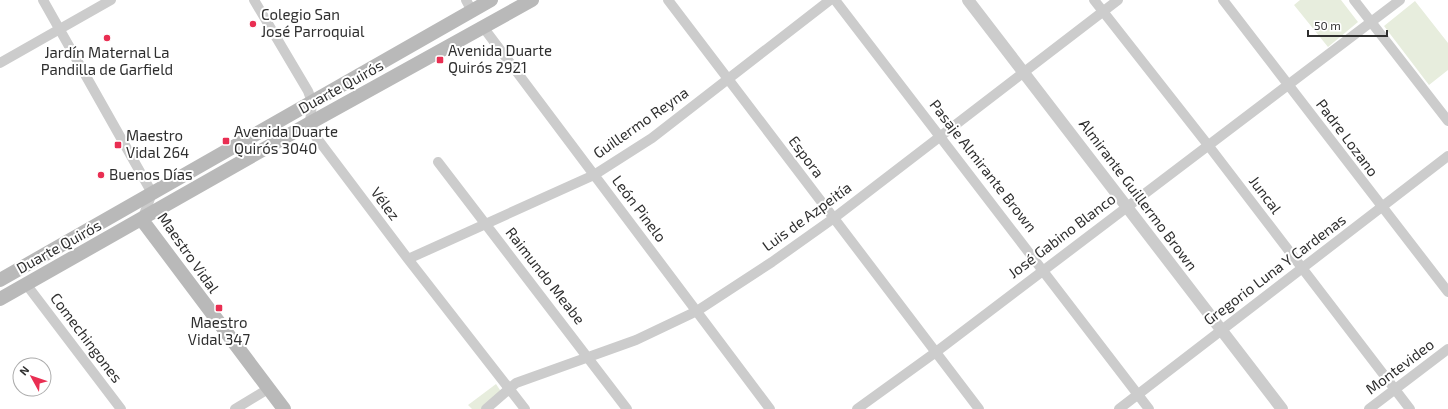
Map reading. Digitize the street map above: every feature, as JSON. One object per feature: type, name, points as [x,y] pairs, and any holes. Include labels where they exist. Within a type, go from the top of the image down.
[{"type":"main road","name":"Duarte Quirós","points":[[0,280],[312,102],[469,6],[491,0]]},
{"type":"main road","name":"Duarte Quirós","points":[[1,297],[142,220],[310,123],[532,0]]},
{"type":"main road","name":"Maestro Vidal","points":[[142,220],[284,409]]},
{"type":"street","points":[[42,0],[152,193]]},
{"type":"street","points":[[0,63],[111,0]]},
{"type":"street","points":[[254,0],[308,91],[312,102],[310,123]]},
{"type":"street","name":"Espora","points":[[668,0],[979,409]]},
{"type":"street","name":"Guillermo Reyna","points":[[408,259],[594,175],[652,138],[830,0]]},
{"type":"street","name":"Pasaje Almirante Brown","points":[[835,0],[1149,409]]},
{"type":"street","name":"Almirante Guillermo Brown","points":[[968,0],[1282,409]]},
{"type":"street","name":"Juncal","points":[[1094,0],[1208,145],[1410,409]]},
{"type":"street","name":"Luis de Azpeitía","points":[[486,409],[509,388],[521,381],[636,340],[697,310],[772,262],[834,218],[1025,73],[1118,0]]},
{"type":"street","name":"Padre Lozano","points":[[1223,0],[1448,292]]},
{"type":"street","points":[[1354,0],[1448,121]]},
{"type":"street","name":"José Gabino Blanco","points":[[857,409],[936,352],[1126,206],[1400,0]]},
{"type":"street","name":"León Pinelo","points":[[483,27],[770,409]]},
{"type":"street","name":"Vélez","points":[[310,123],[316,137],[408,259],[525,409]]},
{"type":"street","name":"Gregorio Luna Y Cardenas","points":[[1120,409],[1220,330],[1382,208],[1448,156]]},
{"type":"street","name":"Raimundo Meabe","points":[[438,162],[627,409]]},
{"type":"street","name":"Maestro Vidal","points":[[142,220],[152,193]]},
{"type":"street","name":"Comechingones","points":[[26,284],[121,409]]},
{"type":"street","name":"Montevideo","points":[[1370,409],[1448,349]]},
{"type":"street","points":[[234,409],[268,389]]},
{"type":"green space","points":[[1300,0],[1341,0],[1358,22],[1328,47],[1294,5]]},
{"type":"green space","points":[[1415,1],[1448,43],[1448,70],[1429,85],[1384,26]]},
{"type":"green space","points":[[496,384],[502,393],[484,409],[472,409],[468,405]]},
{"type":"place","name":"Colegio San José Parroquial","points":[[253,24]]},
{"type":"place","name":"Jardín Maternal La Pandilla de Garfield","points":[[107,38]]},
{"type":"place","name":"Avenida Duarte Quirós 2921","points":[[440,60]]},
{"type":"place","name":"Avenida Duarte Quirós 3040","points":[[226,141]]},
{"type":"place","name":"Maestro Vidal 264","points":[[118,145]]},
{"type":"place","name":"Buenos Días","points":[[101,175]]},
{"type":"place","name":"Maestro Vidal 347","points":[[219,308]]}]
